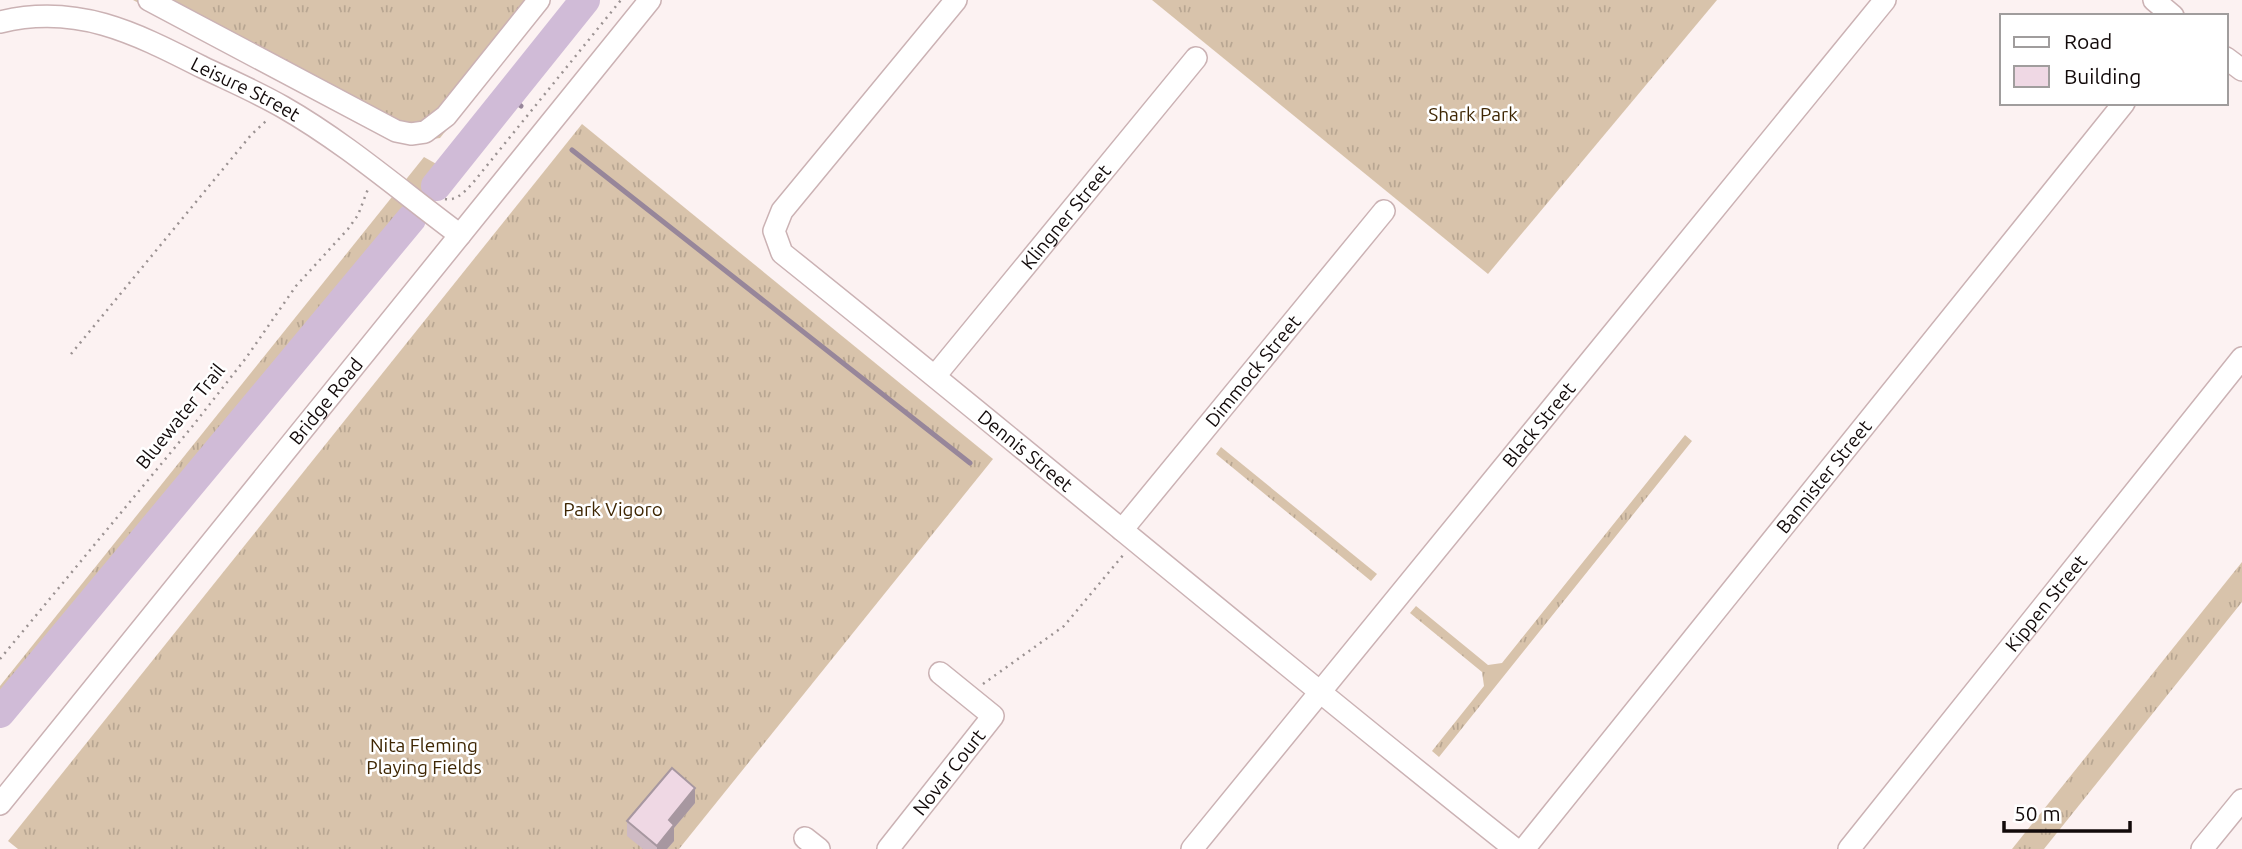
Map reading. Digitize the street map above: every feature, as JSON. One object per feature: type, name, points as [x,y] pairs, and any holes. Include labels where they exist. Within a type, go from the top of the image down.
[{"type":"street","points":[[149,0],[396,131],[411,134],[425,132],[446,116],[539,0]]},
{"type":"street","name":"Bridge Road","points":[[0,804],[650,0]]},
{"type":"street","name":"Dennis Street","points":[[956,0],[782,211],[774,231],[782,253],[1318,692],[1515,849]]},
{"type":"street","name":"Black Street","points":[[1192,849],[1885,0]]},
{"type":"street","points":[[2154,0],[2171,14]]},
{"type":"street","name":"Leisure Street","points":[[0,22],[44,14],[87,20],[144,37],[281,106],[343,147],[460,235]]},
{"type":"street","name":"Klingner Street","points":[[935,376],[1196,58]]},
{"type":"street","name":"Bannister Street","points":[[1524,849],[2122,105]]},
{"type":"street","name":"Dimmock Street","points":[[1128,535],[1384,211]]},
{"type":"street","name":"Kippen Street","points":[[1849,849],[2242,358]]},
{"type":"street","name":"Novar Court","points":[[888,849],[993,716],[940,673]]},
{"type":"street","points":[[2202,849],[2242,800]]},
{"type":"path","points":[[436,192],[446,200],[453,200],[472,184],[621,0]]},
{"type":"path","points":[[71,354],[251,135],[281,106]]},
{"type":"path","name":"Bluewater Trail","points":[[0,659],[191,428],[246,358],[296,286],[348,229],[358,215],[370,184]]},
{"type":"path","points":[[967,695],[1063,626],[1128,535]]},
{"type":"green space","points":[[133,0],[551,0],[440,138],[403,143]]},
{"type":"green space","name":"Shark Park","points":[[1152,0],[1717,0],[1488,274]]},
{"type":"green space","name":"Park Vigoro","points":[[582,124],[993,459],[679,849],[18,849],[8,841]]},
{"type":"green space","points":[[424,157],[447,170],[0,726],[0,686]]},
{"type":"green space","points":[[1685,435],[1692,441],[1439,757],[1432,751],[1484,686],[1482,672],[1410,613],[1416,606],[1488,665],[1502,663]]},
{"type":"green space","points":[[1221,447],[1377,574],[1371,581],[1216,454]]},
{"type":"green space","points":[[2242,562],[2242,602],[2044,849],[2012,849]]},
{"type":"building","points":[[672,768],[695,788],[669,820],[674,825],[657,846],[627,821]]},
{"type":"waterway","points":[[436,186],[585,0]]},
{"type":"waterway","points":[[507,96],[521,106]]},
{"type":"waterway","points":[[572,150],[970,463]]},
{"type":"waterway","points":[[0,713],[411,219]]},
{"type":"park label","name":"Nita Fleming Playing Fields","points":[[424,756]]}]
